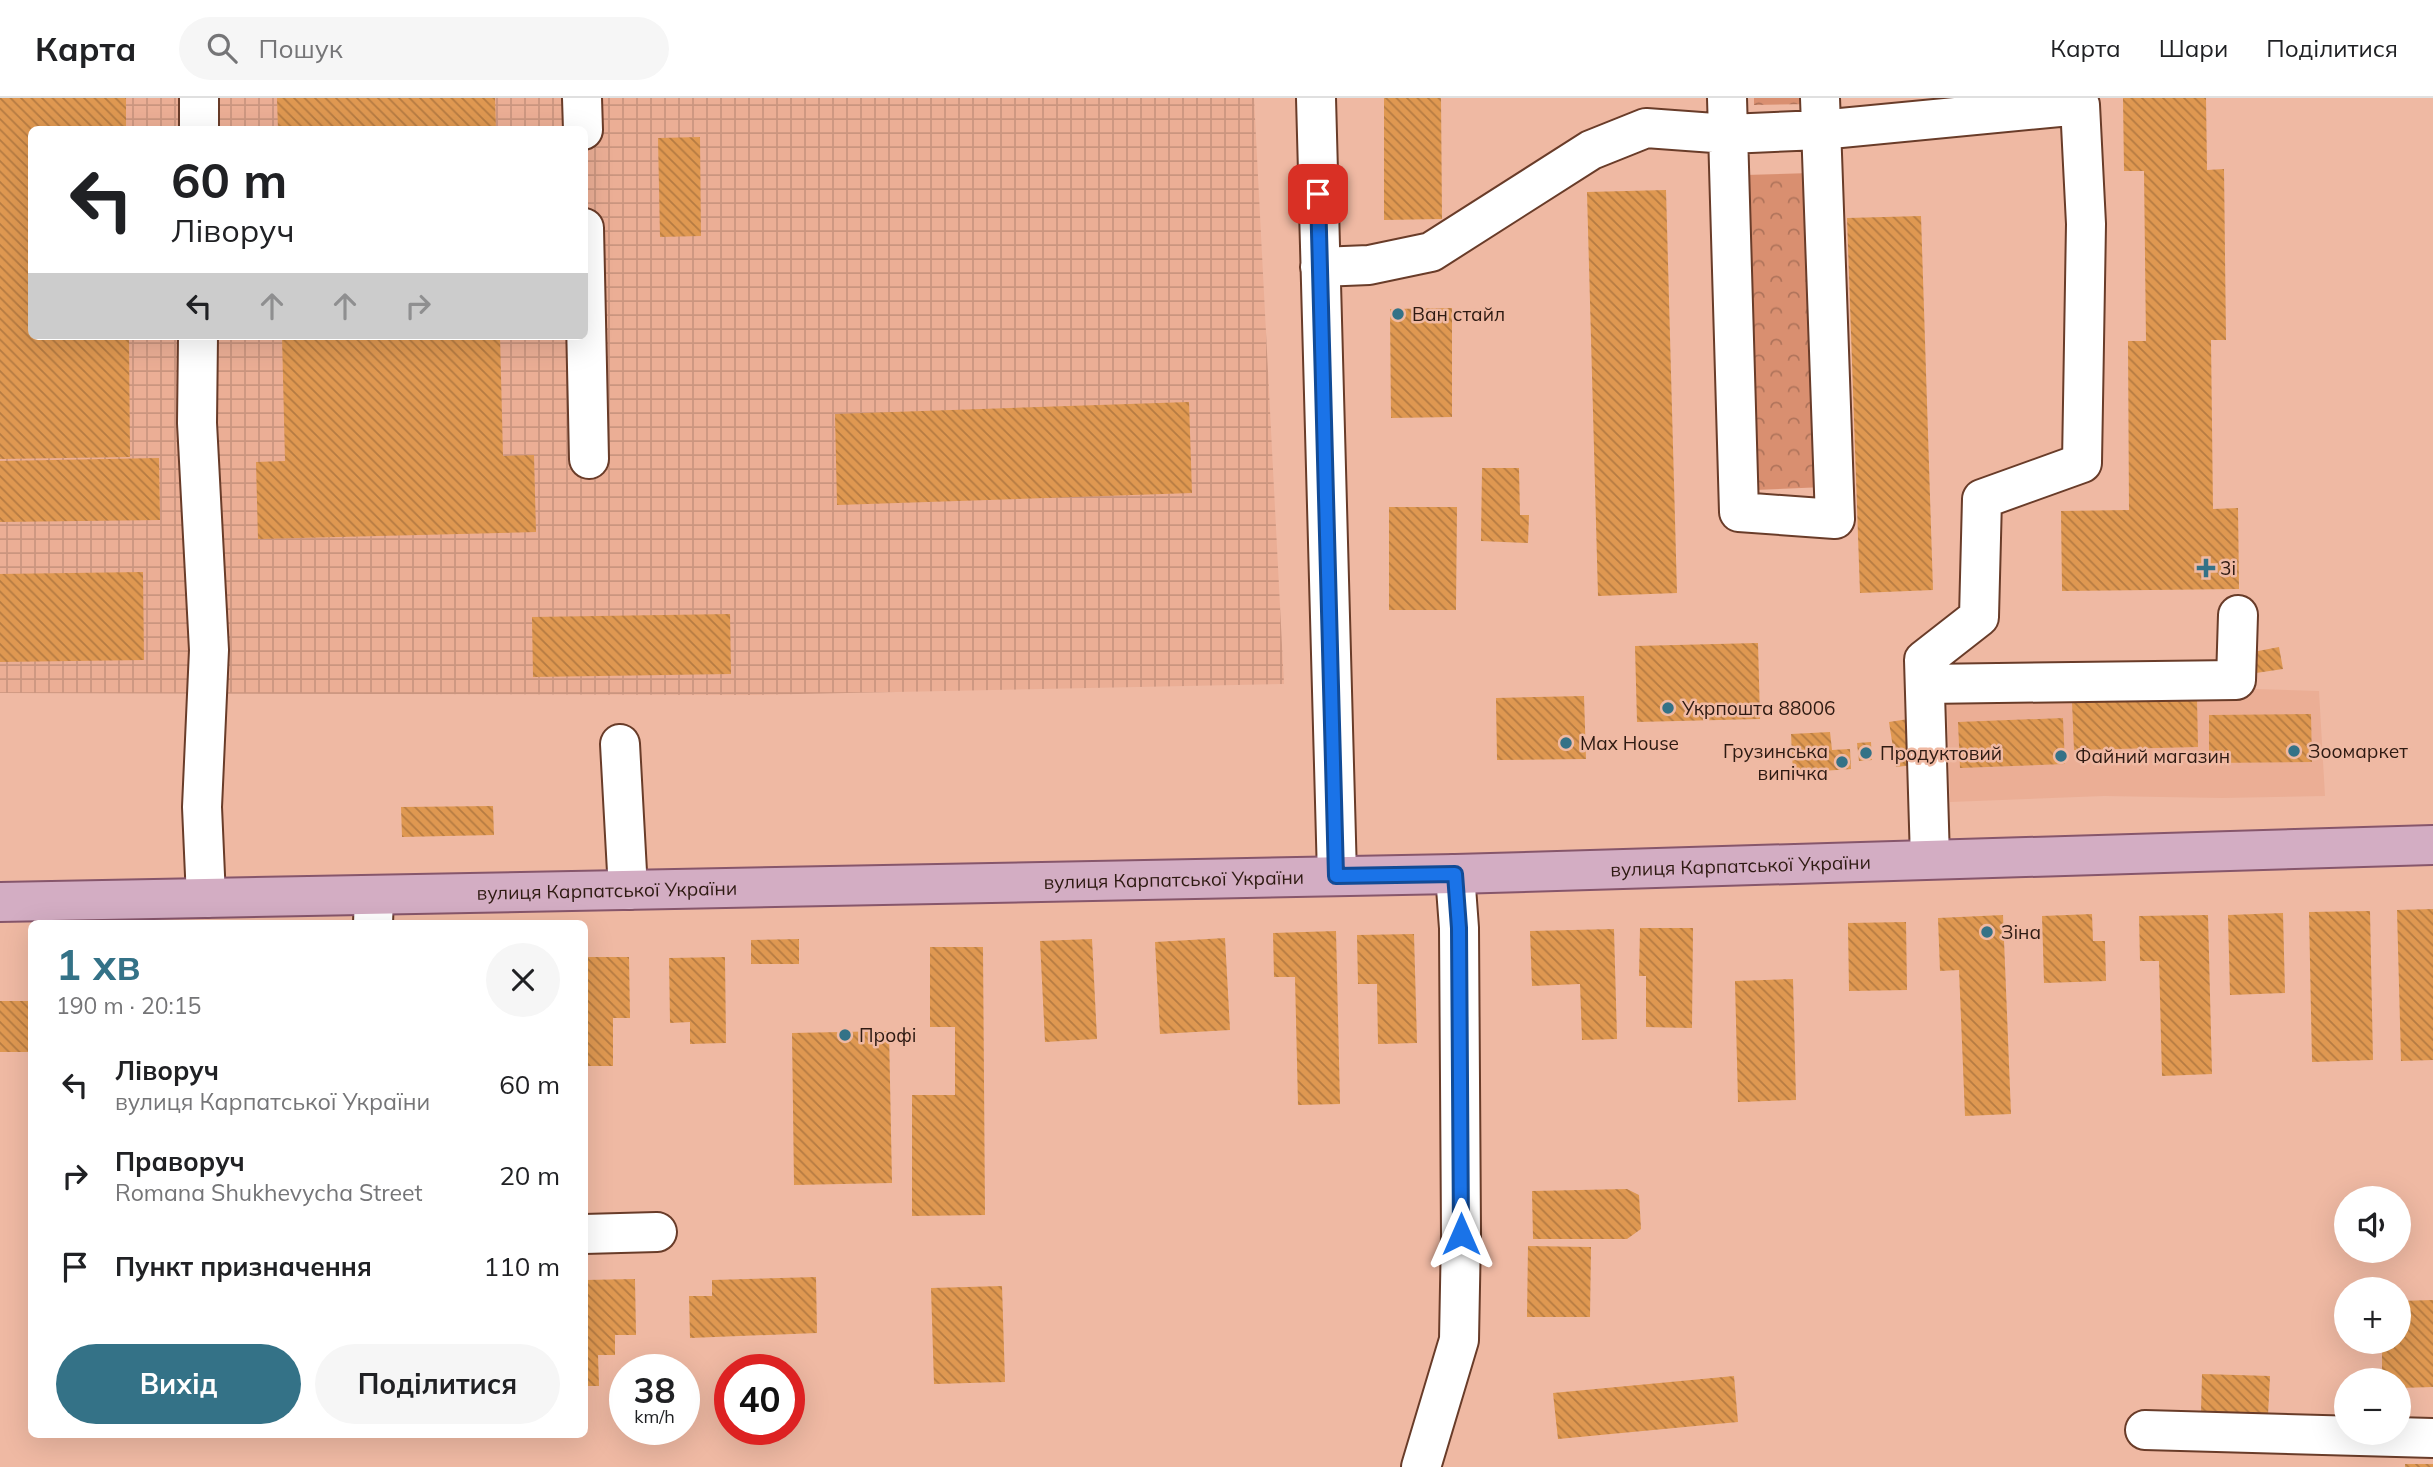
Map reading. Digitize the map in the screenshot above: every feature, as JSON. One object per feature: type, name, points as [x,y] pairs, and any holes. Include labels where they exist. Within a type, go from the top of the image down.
[{"type":"main road","name":"вулиця Карпатської України","points":[[0,902],[206,898],[373,909],[628,890],[1455,874],[2433,845]]},
{"type":"street","points":[[199,98],[199,126]]},
{"type":"street","points":[[582,98],[583,126]]},
{"type":"street","points":[[1316,98],[1336,876]]},
{"type":"street","points":[[1320,267],[1369,265],[1432,252],[1591,150],[1646,128],[1727,116],[2080,105],[2086,223],[2082,463],[1982,499],[1979,617],[1924,660],[1930,859]]},
{"type":"street","points":[[1727,116],[1739,512],[1835,519],[1820,114]]},
{"type":"street","points":[[198,340],[197,423],[209,650],[202,807],[206,898]]},
{"type":"street","points":[[586,340],[589,460]]},
{"type":"street","points":[[1925,684],[2236,680],[2238,615]]},
{"type":"street","points":[[620,744],[628,890]]},
{"type":"street","points":[[1421,1467],[1459,1340],[1459,928],[1455,874]]},
{"type":"street","points":[[588,1234],[657,1232]]},
{"type":"street","points":[[2145,1430],[2433,1438]]},
{"type":"shaded area","points":[[0,98],[1254,98],[1284,684],[755,695],[0,693]]},
{"type":"shaded area","points":[[2220,688],[2319,691],[2325,796],[2104,796],[1950,802],[1947,698]]},
{"type":"green space","points":[[1754,98],[1814,98],[1814,104],[1754,105]]},
{"type":"green space","points":[[1811,173],[1825,487],[1755,490],[1745,175]]},
{"type":"building","points":[[0,98],[126,98],[126,126],[28,126],[28,340],[129,340],[130,457],[0,459]]},
{"type":"building","points":[[277,98],[495,98],[496,126],[278,126]]},
{"type":"building","points":[[1384,98],[1441,98],[1442,219],[1384,220]]},
{"type":"building","points":[[2123,98],[2206,98],[2207,170],[2224,169],[2226,340],[2211,340],[2213,509],[2238,508],[2239,589],[2062,591],[2061,511],[2129,510],[2128,341],[2146,341],[2144,171],[2124,171]]},
{"type":"building","points":[[700,137],[701,236],[660,237],[658,138]]},
{"type":"building","points":[[1666,190],[1677,593],[1598,596],[1587,192]]},
{"type":"building","points":[[1921,216],[1933,590],[1860,593],[1847,218]]},
{"type":"building","points":[[1452,308],[1452,417],[1391,418],[1390,309]]},
{"type":"building","points":[[282,340],[500,340],[503,456],[534,455],[536,532],[258,539],[256,462],[285,461]]},
{"type":"building","points":[[1189,402],[1192,493],[837,505],[835,414]]},
{"type":"building","points":[[159,458],[160,520],[0,522],[0,461]]},
{"type":"building","points":[[1482,468],[1519,468],[1520,515],[1529,515],[1528,543],[1481,541]]},
{"type":"building","points":[[1389,507],[1457,507],[1456,610],[1389,610]]},
{"type":"building","points":[[143,572],[144,660],[0,662],[0,574]]},
{"type":"building","points":[[730,614],[731,674],[533,677],[532,617]]},
{"type":"building","points":[[1758,643],[1760,719],[1637,722],[1635,646]]},
{"type":"building","points":[[2279,647],[2283,669],[2256,673],[2253,652]]},
{"type":"building","points":[[1584,696],[1586,759],[1497,760],[1496,698]]},
{"type":"building","points":[[2197,699],[2198,747],[2074,750],[2072,702]]},
{"type":"building","points":[[2311,714],[2312,762],[2209,763],[2209,715]]},
{"type":"building","points":[[1915,718],[1922,764],[1896,767],[1889,722]]},
{"type":"building","points":[[2063,718],[2065,764],[1960,768],[1958,722]]},
{"type":"building","points":[[1830,732],[1832,750],[1850,749],[1851,769],[1793,773],[1791,734]]},
{"type":"building","points":[[1871,742],[1872,760],[1859,761],[1857,743]]},
{"type":"building","points":[[493,806],[494,835],[402,837],[401,807]]},
{"type":"building","points":[[2433,909],[2433,1060],[2401,1061],[2397,910]]},
{"type":"building","points":[[2370,911],[2373,1060],[2312,1062],[2309,912]]},
{"type":"building","points":[[2283,913],[2285,993],[2230,995],[2228,915]]},
{"type":"building","points":[[2092,914],[2093,941],[2105,941],[2106,981],[2044,983],[2042,916]]},
{"type":"building","points":[[2003,915],[2011,1114],[1965,1116],[1959,970],[1940,971],[1938,918]]},
{"type":"building","points":[[2208,915],[2212,1074],[2162,1076],[2159,961],[2140,961],[2139,916]]},
{"type":"building","points":[[1906,922],[1907,990],[1849,991],[1848,923]]},
{"type":"building","points":[[1640,928],[1693,928],[1692,1028],[1646,1027],[1646,976],[1639,976]]},
{"type":"building","points":[[1614,929],[1617,1039],[1582,1040],[1580,984],[1532,986],[1530,931]]},
{"type":"building","points":[[1336,931],[1340,1104],[1298,1105],[1295,977],[1274,977],[1273,933]]},
{"type":"building","points":[[1414,934],[1417,1043],[1378,1044],[1377,984],[1358,984],[1357,935]]},
{"type":"building","points":[[1225,938],[1230,1030],[1160,1034],[1155,942]]},
{"type":"building","points":[[799,939],[799,964],[751,964],[751,940]]},
{"type":"building","points":[[1092,939],[1097,1039],[1045,1042],[1040,941]]},
{"type":"building","points":[[930,947],[983,947],[985,1215],[912,1216],[912,1095],[955,1095],[955,1027],[930,1027]]},
{"type":"building","points":[[588,957],[629,957],[630,1018],[613,1018],[613,1066],[588,1066]]},
{"type":"building","points":[[725,957],[726,1043],[690,1044],[690,1022],[670,1023],[669,958]]},
{"type":"building","points":[[1793,979],[1796,1100],[1738,1102],[1735,981]]},
{"type":"building","points":[[0,1001],[28,1001],[28,1052],[0,1052]]},
{"type":"building","points":[[889,1031],[892,1183],[794,1185],[792,1033]]},
{"type":"building","points":[[1627,1189],[1639,1195],[1641,1229],[1627,1239],[1533,1239],[1532,1191]]},
{"type":"building","points":[[1528,1246],[1591,1247],[1590,1317],[1527,1317]]},
{"type":"building","points":[[816,1277],[817,1333],[690,1338],[689,1296],[712,1296],[712,1280]]},
{"type":"building","points":[[635,1279],[636,1335],[615,1335],[615,1354],[598,1355],[599,1386],[588,1386],[588,1280]]},
{"type":"building","points":[[1002,1286],[1005,1382],[934,1384],[931,1288]]},
{"type":"building","points":[[2433,1300],[2433,1387],[2411,1388],[2411,1368],[2382,1368],[2382,1354],[2411,1354],[2411,1301]]},
{"type":"building","points":[[2202,1374],[2270,1376],[2268,1415],[2201,1412]]},
{"type":"building","points":[[1734,1376],[1738,1422],[1558,1439],[1553,1393]]},
{"type":"building","points":[[2405,1464],[2433,1464],[2433,1467],[2405,1467]]},
{"type":"place","name":"Ван стайл","points":[[1398,314]]},
{"type":"place","name":"3i","points":[[2206,568]]},
{"type":"place","name":"Укрпошта 88006","points":[[1668,708]]},
{"type":"place","name":"Max House","points":[[1566,743]]},
{"type":"place","name":"Зоомаркет","points":[[2294,751]]},
{"type":"place","name":"Продуктовий","points":[[1866,753]]},
{"type":"place","name":"Файний магазин","points":[[2061,756]]},
{"type":"place","name":"Грузинська випічка","points":[[1842,762]]},
{"type":"place","name":"Зіна","points":[[1987,932]]},
{"type":"place","name":"Профі","points":[[845,1035]]},
{"type":"route","points":[[1318,194],[1336,876],[1455,874],[1459,928],[1461,1234]]}]
